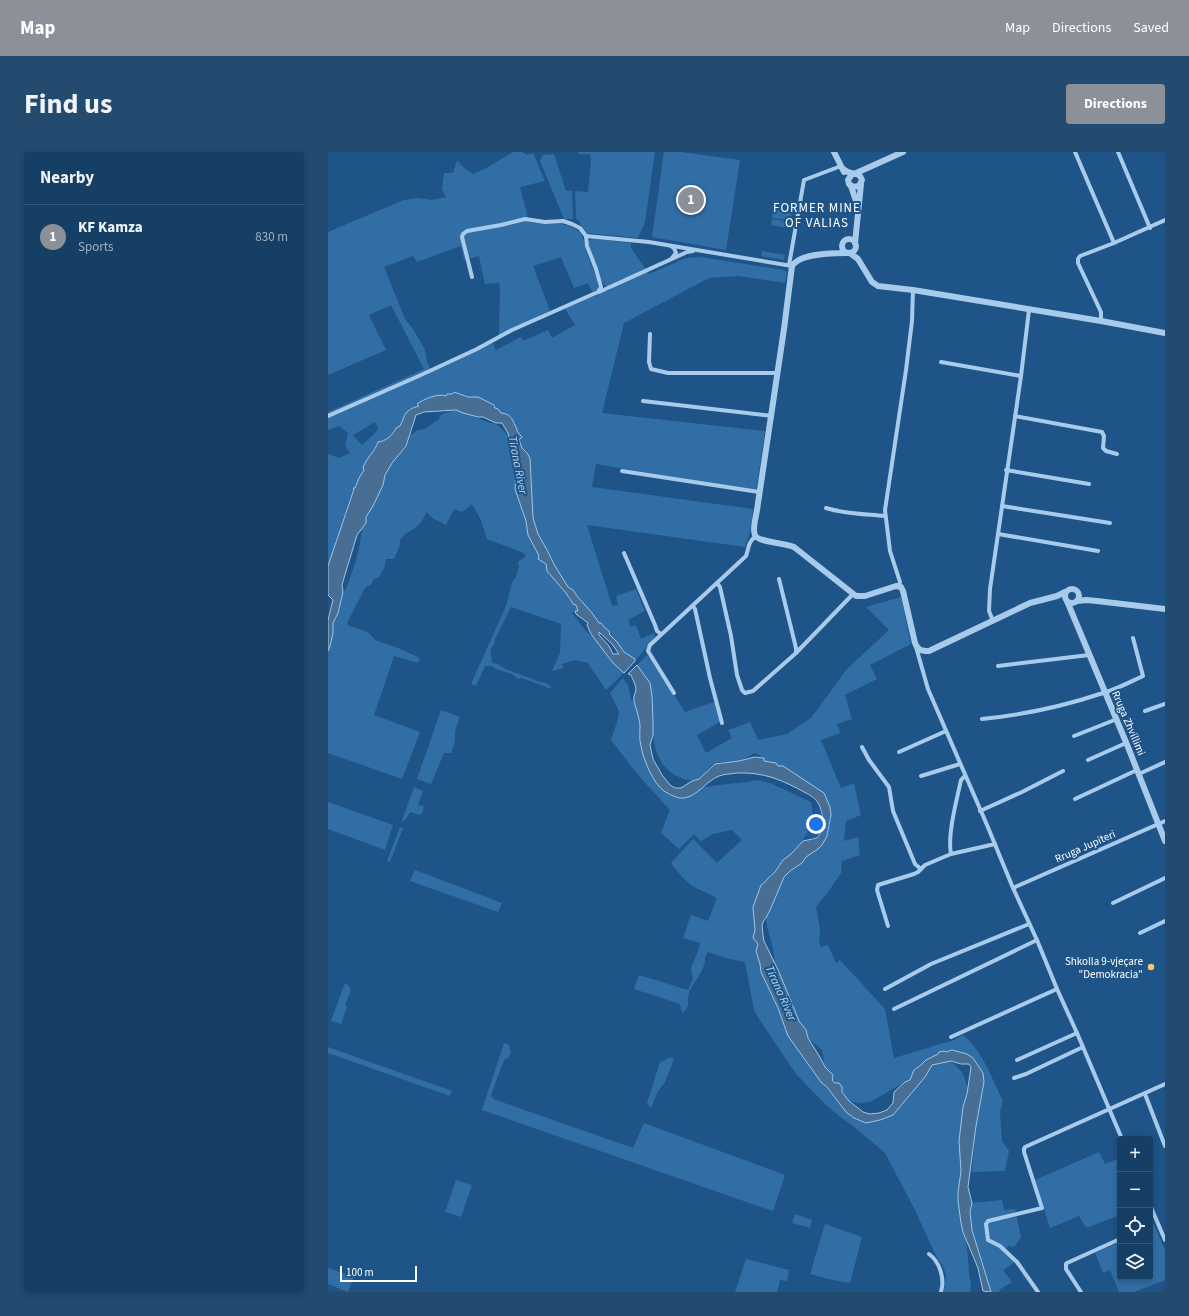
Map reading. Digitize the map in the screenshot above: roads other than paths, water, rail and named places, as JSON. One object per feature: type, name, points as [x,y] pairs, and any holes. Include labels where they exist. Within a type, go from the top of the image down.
[{"type":"street","points":[[834,152],[850,184],[859,209]]},
{"type":"street","points":[[862,182],[855,188],[850,184],[849,178],[853,174],[903,152]]},
{"type":"street","points":[[1075,152],[1114,243]]},
{"type":"street","points":[[1118,152],[1150,228]]},
{"type":"street","points":[[755,537],[754,526],[772,416],[790,266],[804,180],[842,168],[853,174],[861,176],[862,182]]},
{"type":"street","points":[[586,236],[649,242],[790,266],[801,258],[833,251],[845,241],[854,230],[859,209],[862,182],[866,168]]},
{"type":"street","points":[[472,277],[462,237],[467,231],[525,219],[545,222],[563,221],[577,226],[586,236],[587,246],[601,285],[598,292]]},
{"type":"street","points":[[1101,321],[1101,312],[1078,263],[1078,259],[1080,256],[1150,228],[1165,220]]},
{"type":"street","points":[[823,254],[849,253],[854,251],[856,245],[856,224]]},
{"type":"street","points":[[845,241],[852,240],[856,245],[863,266]]},
{"type":"street","points":[[845,241],[843,248],[858,259],[875,285],[1101,321],[1165,333]]},
{"type":"street","points":[[670,246],[674,248],[676,253],[670,259]]},
{"type":"street","points":[[328,416],[421,375],[477,349],[512,330],[670,259],[687,252],[700,250]]},
{"type":"street","points":[[913,290],[913,308],[886,499],[885,516],[889,544],[900,582],[899,586],[902,589],[920,664],[928,689],[1121,1136]]},
{"type":"street","points":[[992,621],[989,611],[990,589],[1006,470],[1021,376],[1029,310]]},
{"type":"street","points":[[650,334],[649,362],[651,369],[668,373],[778,373]]},
{"type":"street","points":[[941,362],[1021,376]]},
{"type":"street","points":[[643,401],[772,416]]},
{"type":"street","points":[[1015,416],[1102,432],[1104,434],[1103,448],[1106,451],[1117,454]]},
{"type":"street","points":[[622,470],[759,492]]},
{"type":"street","points":[[1006,470],[1088,484]]},
{"type":"street","points":[[1002,506],[1110,524]]},
{"type":"street","points":[[826,508],[838,512],[885,516]]},
{"type":"street","points":[[998,534],[1098,551]]},
{"type":"street","points":[[755,537],[759,540],[786,544],[794,547],[853,594],[864,596],[899,586]]},
{"type":"street","points":[[674,692],[648,651],[650,645],[746,556],[749,544],[755,537]]},
{"type":"street","points":[[624,553],[657,631],[661,634]]},
{"type":"street","points":[[779,579],[796,653]]},
{"type":"street","points":[[717,583],[720,587],[737,675],[743,692],[753,691],[796,653],[853,594]]},
{"type":"street","points":[[1066,597],[1071,588],[1078,591],[1085,598],[1097,601]]},
{"type":"street","points":[[1072,614],[1071,609],[1079,596],[1078,591]]},
{"type":"street","points":[[920,664],[922,655],[929,651],[1035,601],[1066,597],[1075,602],[1086,600],[1165,610]]},
{"type":"street","name":"Rruga Zhvillimi","points":[[1066,597],[1165,841]]},
{"type":"street","points":[[693,606],[695,609],[710,678],[722,723]]},
{"type":"street","points":[[982,719],[1022,714],[1081,700],[1105,693],[1143,676],[1134,638]]},
{"type":"street","points":[[915,644],[919,650],[929,651]]},
{"type":"street","points":[[998,666],[1089,655]]},
{"type":"street","points":[[1145,711],[1165,704]]},
{"type":"street","points":[[1074,736],[1116,719]]},
{"type":"street","points":[[899,752],[946,731]]},
{"type":"street","points":[[1088,760],[1126,744]]},
{"type":"street","points":[[862,747],[869,760],[889,788],[893,811],[915,864],[921,869]]},
{"type":"street","points":[[1075,799],[1165,762]]},
{"type":"street","points":[[921,776],[960,764]]},
{"type":"street","points":[[980,811],[1063,771]]},
{"type":"street","points":[[951,854],[949,847],[950,836],[960,780],[965,776]]},
{"type":"street","name":"Rruga Jupiteri","points":[[1013,888],[1165,821]]},
{"type":"street","points":[[888,926],[877,887],[881,884],[914,874],[925,865],[951,854],[994,844]]},
{"type":"street","points":[[1113,903],[1165,878]]},
{"type":"street","points":[[1140,933],[1165,921]]},
{"type":"street","points":[[885,989],[931,964],[1029,924]]},
{"type":"street","points":[[894,1009],[1036,940]]},
{"type":"street","points":[[951,1037],[1057,989]]},
{"type":"street","points":[[1017,1060],[1077,1032]]},
{"type":"street","points":[[1014,1078],[1026,1074],[1083,1047]]},
{"type":"street","points":[[1038,1292],[1017,1262],[1000,1246],[988,1240],[987,1237],[986,1224],[988,1221],[1042,1208],[1024,1152],[1025,1147],[1165,1084]]},
{"type":"street","points":[[1145,1094],[1165,1146]]},
{"type":"street","points":[[1151,1208],[1165,1240]]},
{"type":"street","points":[[1082,1292],[1066,1269],[1066,1264],[1117,1240]]},
{"type":"street","points":[[929,1254],[933,1257],[940,1269],[942,1278],[941,1292]]},
{"type":"water","name":"Tirana River","points":[[454,392],[468,397],[478,397],[494,405],[495,408],[501,413],[512,418],[517,431],[522,437],[519,440],[522,448],[530,458],[533,518],[538,534],[568,587],[573,590],[599,623],[601,623],[609,631],[610,635],[624,652],[635,659],[635,661],[624,673],[613,663],[591,634],[587,625],[588,623],[576,614],[575,611],[578,611],[576,605],[573,604],[566,593],[547,571],[546,564],[538,559],[539,556],[528,535],[526,521],[515,489],[516,474],[514,455],[511,452],[508,433],[502,423],[496,423],[483,417],[478,417],[456,410],[424,412],[416,415],[406,446],[392,463],[385,475],[383,485],[366,517],[366,523],[357,535],[342,585],[343,592],[338,613],[333,623],[333,633],[328,651],[328,620],[333,600],[328,595],[328,566],[354,489],[353,488],[355,488],[364,470],[364,464],[375,449],[378,442],[386,439],[396,428],[400,426],[408,411],[419,406],[417,404],[427,398],[452,394]],"holes":[[[599,632],[612,644],[619,654],[613,654],[609,646],[599,635]]]},
{"type":"water","name":"Tirana River","points":[[637,665],[650,683],[652,696],[653,735],[650,745],[653,759],[662,775],[670,785],[675,788],[681,788],[692,781],[699,779],[715,764],[755,757],[764,758],[764,761],[776,763],[778,766],[783,766],[824,793],[830,807],[831,815],[827,836],[818,849],[806,857],[802,863],[784,877],[762,925],[764,941],[779,972],[799,1021],[806,1030],[808,1038],[825,1067],[833,1075],[833,1082],[839,1083],[842,1087],[842,1092],[849,1101],[863,1112],[870,1114],[887,1110],[893,1103],[894,1092],[905,1082],[910,1080],[914,1070],[939,1052],[952,1050],[967,1054],[973,1058],[983,1073],[984,1082],[976,1126],[968,1187],[972,1203],[970,1212],[972,1230],[991,1292],[983,1291],[978,1268],[963,1232],[958,1201],[961,1171],[959,1141],[963,1107],[967,1094],[971,1067],[969,1064],[961,1064],[951,1061],[932,1065],[925,1077],[893,1115],[866,1123],[854,1118],[846,1112],[827,1087],[821,1082],[788,1036],[778,1008],[761,972],[756,951],[758,944],[753,938],[755,930],[753,907],[761,885],[775,872],[783,860],[803,841],[817,838],[823,823],[819,804],[811,796],[781,781],[765,775],[747,773],[725,774],[714,778],[689,797],[676,797],[664,791],[656,782],[649,770],[640,743],[640,725],[634,700],[636,688],[631,675],[628,674]]},
{"type":"place","name":"KF Kamza","points":[[691,200]]},
{"type":"place","name":"Shkolla 9-vjeçare \"Demokracia\"","points":[[1151,967]]},
{"type":"district","name":"FORMER MINE OF VALIAS","points":[[817,214]]}]
